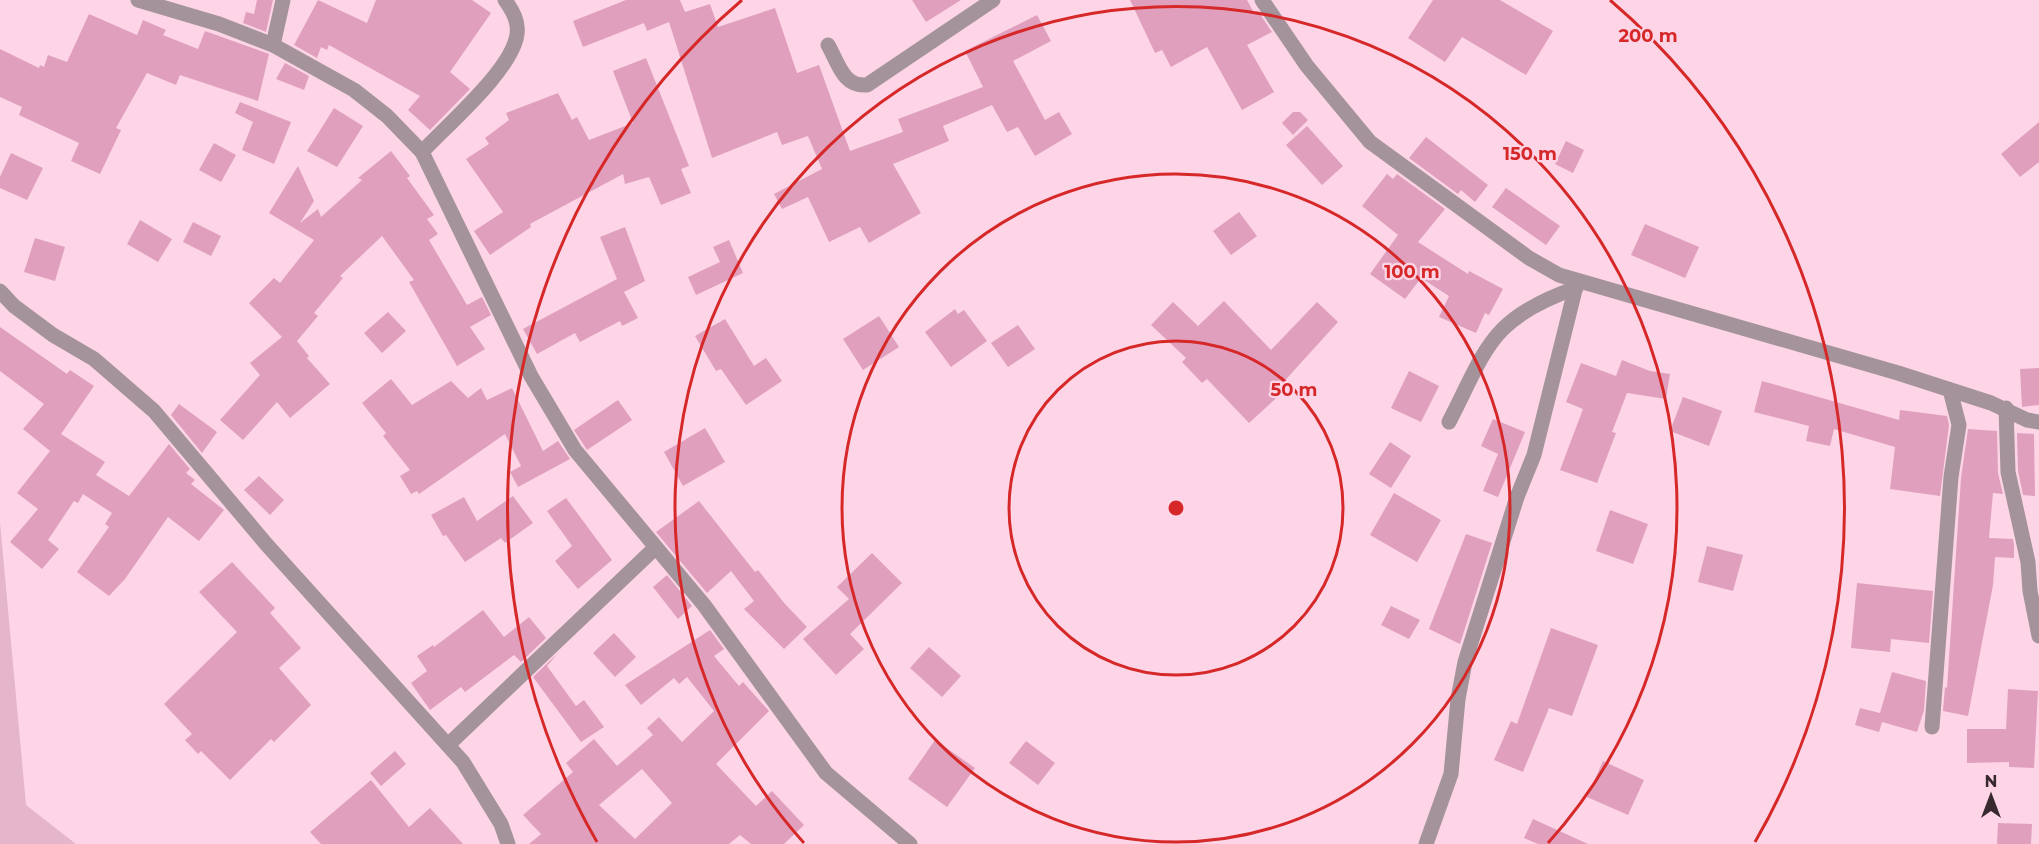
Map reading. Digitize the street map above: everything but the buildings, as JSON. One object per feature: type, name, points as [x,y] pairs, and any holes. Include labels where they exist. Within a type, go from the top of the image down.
[{"type":"street","points":[[138,0],[219,24],[273,45],[354,90],[387,116],[422,152],[531,376],[575,450],[704,605],[826,773],[910,844]]},
{"type":"street","points":[[273,45],[283,0]]},
{"type":"street","points":[[422,152],[502,68],[513,50],[518,33],[516,18],[505,0]]},
{"type":"street","points":[[828,45],[849,83],[856,86],[867,85],[993,0]]},
{"type":"street","points":[[1262,0],[1307,66],[1370,142],[1529,258],[1576,285],[1662,303],[1730,326],[1767,334],[2006,408],[2027,420],[2039,422]]},
{"type":"street","points":[[1449,422],[1478,362],[1492,339],[1527,309],[1576,285]]},
{"type":"street","points":[[1426,844],[1450,774],[1458,699],[1465,662],[1517,497],[1534,455],[1576,285]]},
{"type":"street","points":[[0,291],[14,306],[53,334],[94,358],[154,411],[267,545],[464,762],[501,824],[508,844]]},
{"type":"street","points":[[1932,727],[1951,477],[1959,425],[1950,390]]},
{"type":"street","points":[[2006,408],[2008,472],[2028,562],[2030,591],[2039,636]]},
{"type":"street","points":[[448,745],[655,548]]},
{"type":"shaded area","points":[[0,523],[26,805],[76,844],[0,844]]}]
